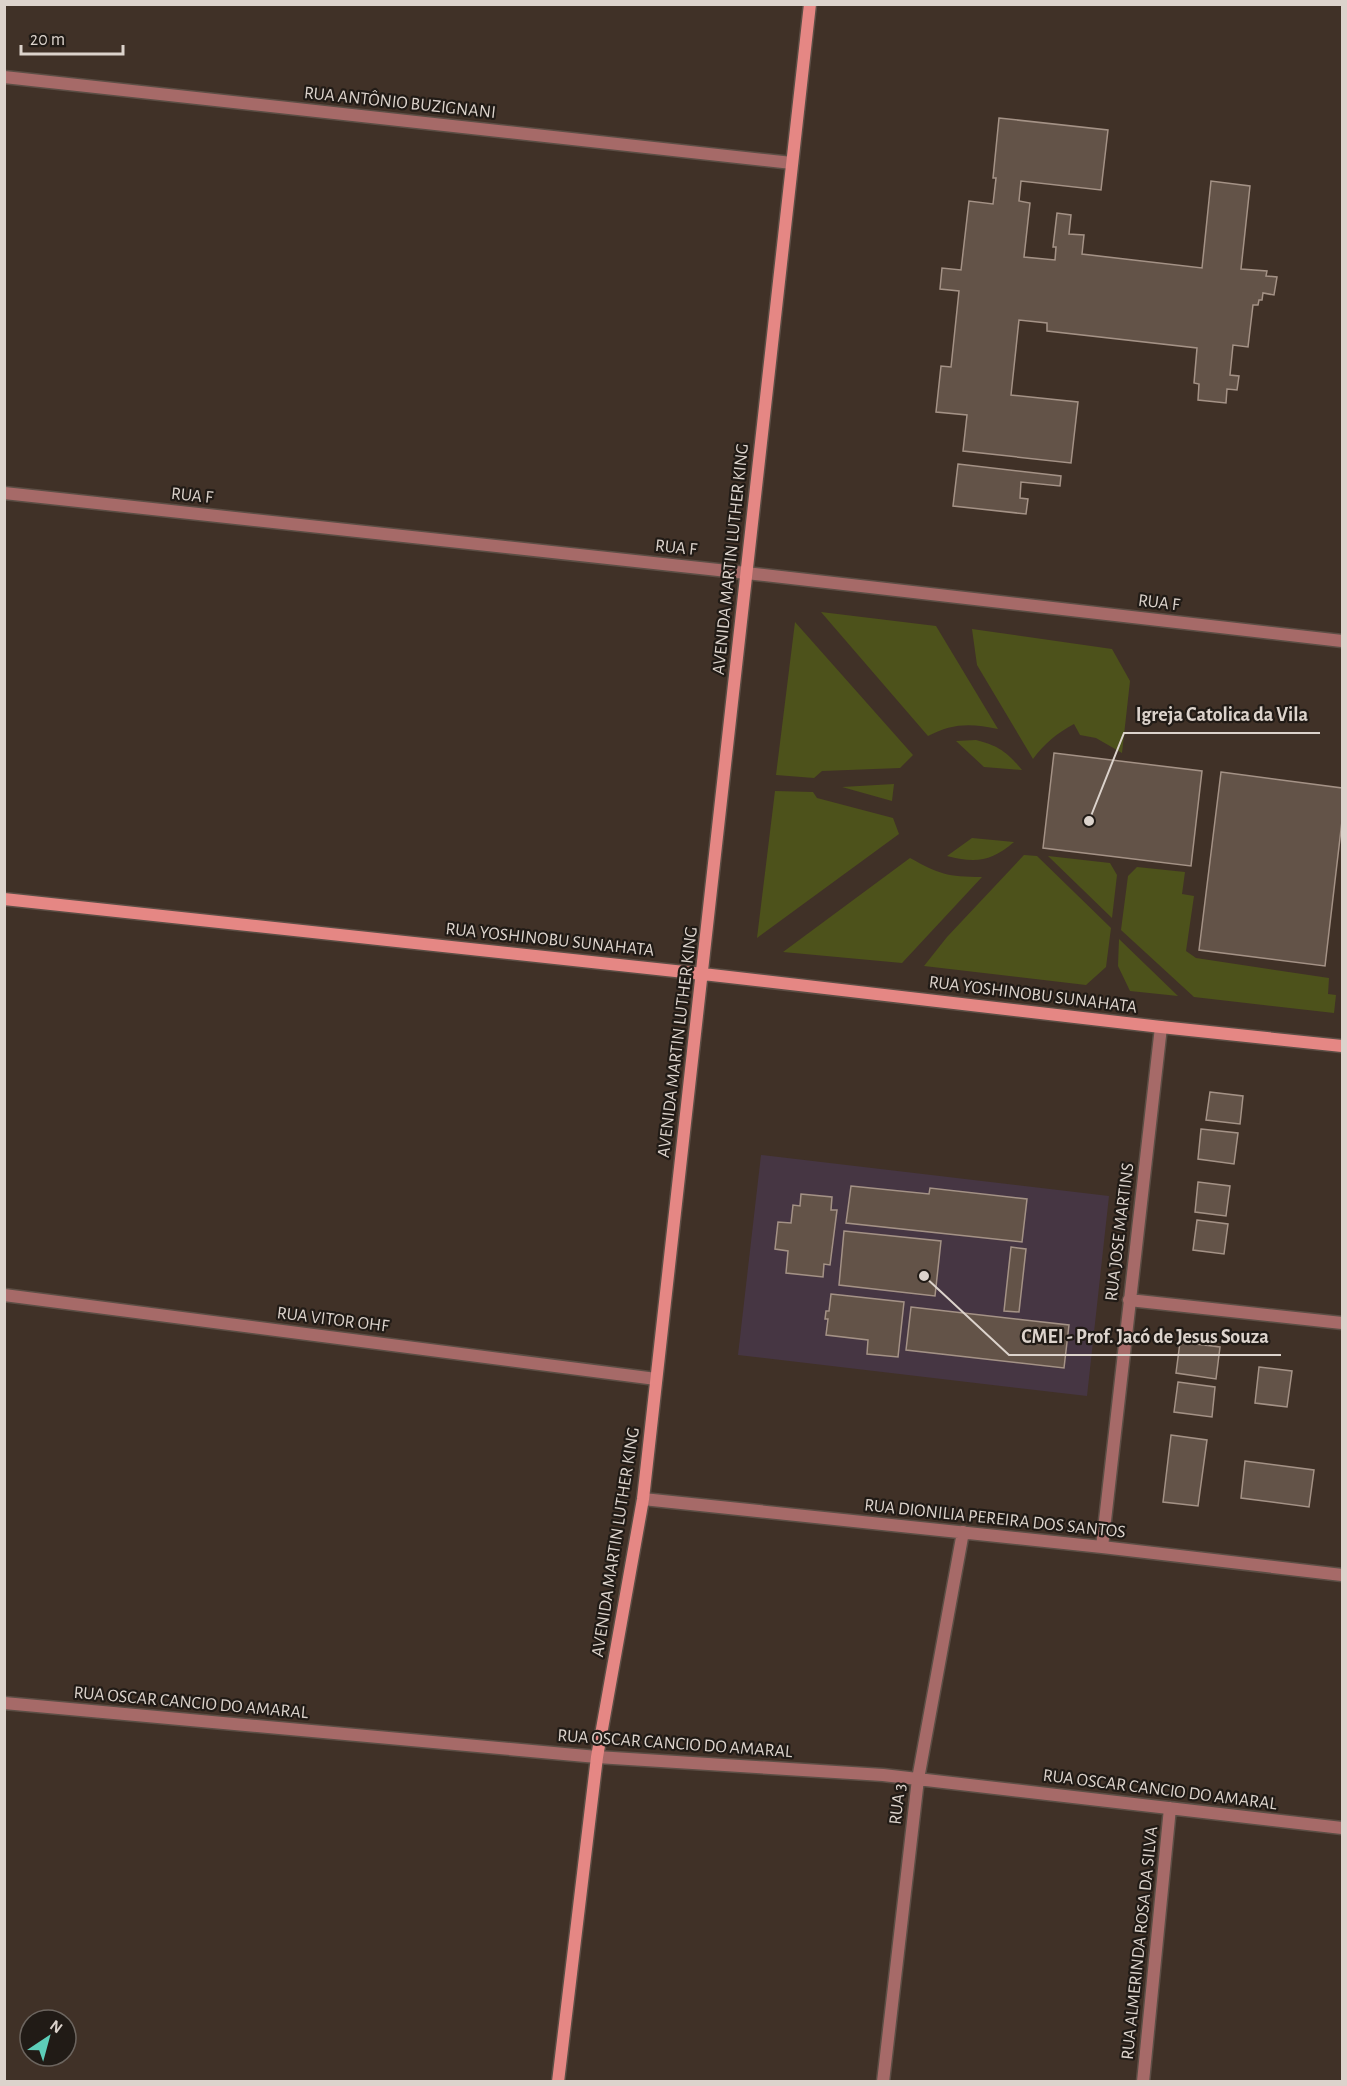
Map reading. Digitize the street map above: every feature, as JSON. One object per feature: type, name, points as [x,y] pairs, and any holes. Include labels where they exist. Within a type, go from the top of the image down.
[{"type":"main road","name":"AVENIDA MARTIN LUTHER KING","points":[[558,2082],[597,1757],[643,1498],[810,4]]},
{"type":"main road","name":"RUA YOSHINOBU SUNAHATA","points":[[4,899],[703,974],[1161,1028],[1342,1046]]},
{"type":"street","name":"RUA ANTÔNIO BUZIGNANI","points":[[4,77],[792,163]]},
{"type":"street","name":"RUA F","points":[[4,493],[746,573],[1342,641]]},
{"type":"street","name":"RUA JOSE MARTINS","points":[[1102,1547],[1161,1028]]},
{"type":"street","name":"RUA VITOR OHF","points":[[4,1295],[656,1379]]},
{"type":"street","points":[[1129,1300],[1342,1323]]},
{"type":"street","name":"RUA DIONILIA PEREIRA DOS SANTOS","points":[[643,1498],[1342,1575]]},
{"type":"street","name":"RUA 3","points":[[883,2082],[918,1779],[963,1532]]},
{"type":"street","name":"RUA OSCAR CANCIO DO AMARAL","points":[[4,1703],[597,1757],[883,1775],[1342,1828]]},
{"type":"street","name":"RUA ALMERINDA ROSA DA SILVA","points":[[1143,2082],[1170,1808]]},
{"type":"shaded area","points":[[761,1155],[1109,1196],[1087,1396],[738,1355]]},
{"type":"green space","points":[[821,612],[936,626],[998,729],[962,725],[928,736]]},
{"type":"green space","points":[[795,622],[913,755],[900,768],[822,771],[814,778],[776,775]]},
{"type":"green space","points":[[972,629],[1112,649],[1130,681],[1122,753],[1096,738],[1080,735],[1074,724],[1051,739],[1033,759],[977,665]]},
{"type":"green space","points":[[976,740],[1002,750],[1022,770],[984,767],[956,741]]},
{"type":"green space","points":[[894,784],[892,801],[842,787]]},
{"type":"green space","points":[[775,791],[813,792],[817,798],[893,818],[899,834],[757,938]]},
{"type":"green space","points":[[972,838],[1014,842],[998,854],[982,859],[966,860],[947,856]]},
{"type":"green space","points":[[1024,855],[1037,856],[1111,928],[1106,967],[1086,985],[924,966],[947,937]]},
{"type":"green space","points":[[1048,856],[1110,863],[1117,875],[1112,918]]},
{"type":"green space","points":[[910,858],[944,874],[982,877],[902,963],[783,952]]},
{"type":"green space","points":[[1137,867],[1185,872],[1182,894],[1194,896],[1186,951],[1196,958],[1329,978],[1328,994],[1336,995],[1334,1013],[1194,997],[1121,930],[1128,876]]},
{"type":"green space","points":[[1119,939],[1178,996],[1130,991],[1118,966]]},
{"type":"building","points":[[999,118],[1108,130],[1101,190],[1021,181],[1019,201],[1030,203],[1024,257],[1055,260],[1056,247],[1053,247],[1057,213],[1071,215],[1069,234],[1084,235],[1082,254],[1202,268],[1211,181],[1250,186],[1241,269],[1267,271],[1266,276],[1277,277],[1274,295],[1263,293],[1258,305],[1253,305],[1248,347],[1233,345],[1230,375],[1239,376],[1237,390],[1227,389],[1226,403],[1198,400],[1199,384],[1194,383],[1197,348],[1047,331],[1047,323],[1019,320],[1011,395],[1078,402],[1071,463],[963,451],[967,415],[936,412],[941,366],[951,367],[959,291],[940,289],[942,268],[961,270],[969,201],[993,204],[996,178],[993,178]]},
{"type":"building","points":[[958,464],[1061,476],[1060,486],[1021,482],[1020,498],[1028,499],[1026,514],[953,506]]},
{"type":"building","points":[[1054,753],[1202,771],[1191,866],[1043,848]]},
{"type":"building","points":[[1221,772],[1342,788],[1342,821],[1325,966],[1199,950]]},
{"type":"building","points":[[1210,1092],[1243,1096],[1240,1124],[1206,1120]]},
{"type":"building","points":[[1201,1129],[1238,1133],[1234,1164],[1198,1159]]},
{"type":"building","points":[[1198,1182],[1230,1186],[1226,1216],[1195,1212]]},
{"type":"building","points":[[851,1186],[929,1194],[930,1188],[1027,1199],[1022,1242],[846,1223]]},
{"type":"building","points":[[801,1194],[832,1197],[831,1210],[837,1210],[830,1265],[824,1264],[823,1277],[786,1273],[788,1251],[775,1249],[778,1222],[791,1223],[793,1205],[800,1206]]},
{"type":"building","points":[[1197,1220],[1228,1224],[1224,1254],[1193,1250]]},
{"type":"building","points":[[844,1231],[941,1241],[935,1296],[839,1285]]},
{"type":"building","points":[[1011,1247],[1026,1249],[1019,1312],[1004,1311]]},
{"type":"building","points":[[831,1294],[904,1302],[898,1357],[867,1354],[868,1340],[826,1335],[828,1319],[825,1319],[826,1311],[829,1311]]},
{"type":"building","points":[[911,1307],[1069,1325],[1064,1368],[906,1350]]},
{"type":"building","points":[[1180,1342],[1220,1347],[1216,1379],[1176,1373]]},
{"type":"building","points":[[1259,1367],[1292,1371],[1287,1407],[1255,1403]]},
{"type":"building","points":[[1178,1382],[1215,1387],[1212,1417],[1174,1412]]},
{"type":"building","points":[[1171,1435],[1207,1440],[1198,1506],[1163,1502]]},
{"type":"building","points":[[1245,1461],[1314,1470],[1309,1507],[1241,1498]]},
{"type":"place","name":"Igreja Catolica da Vila","points":[[1089,821]]},
{"type":"place","name":"CMEI - Prof. Jacó de Jesus Souza","points":[[924,1276]]}]
